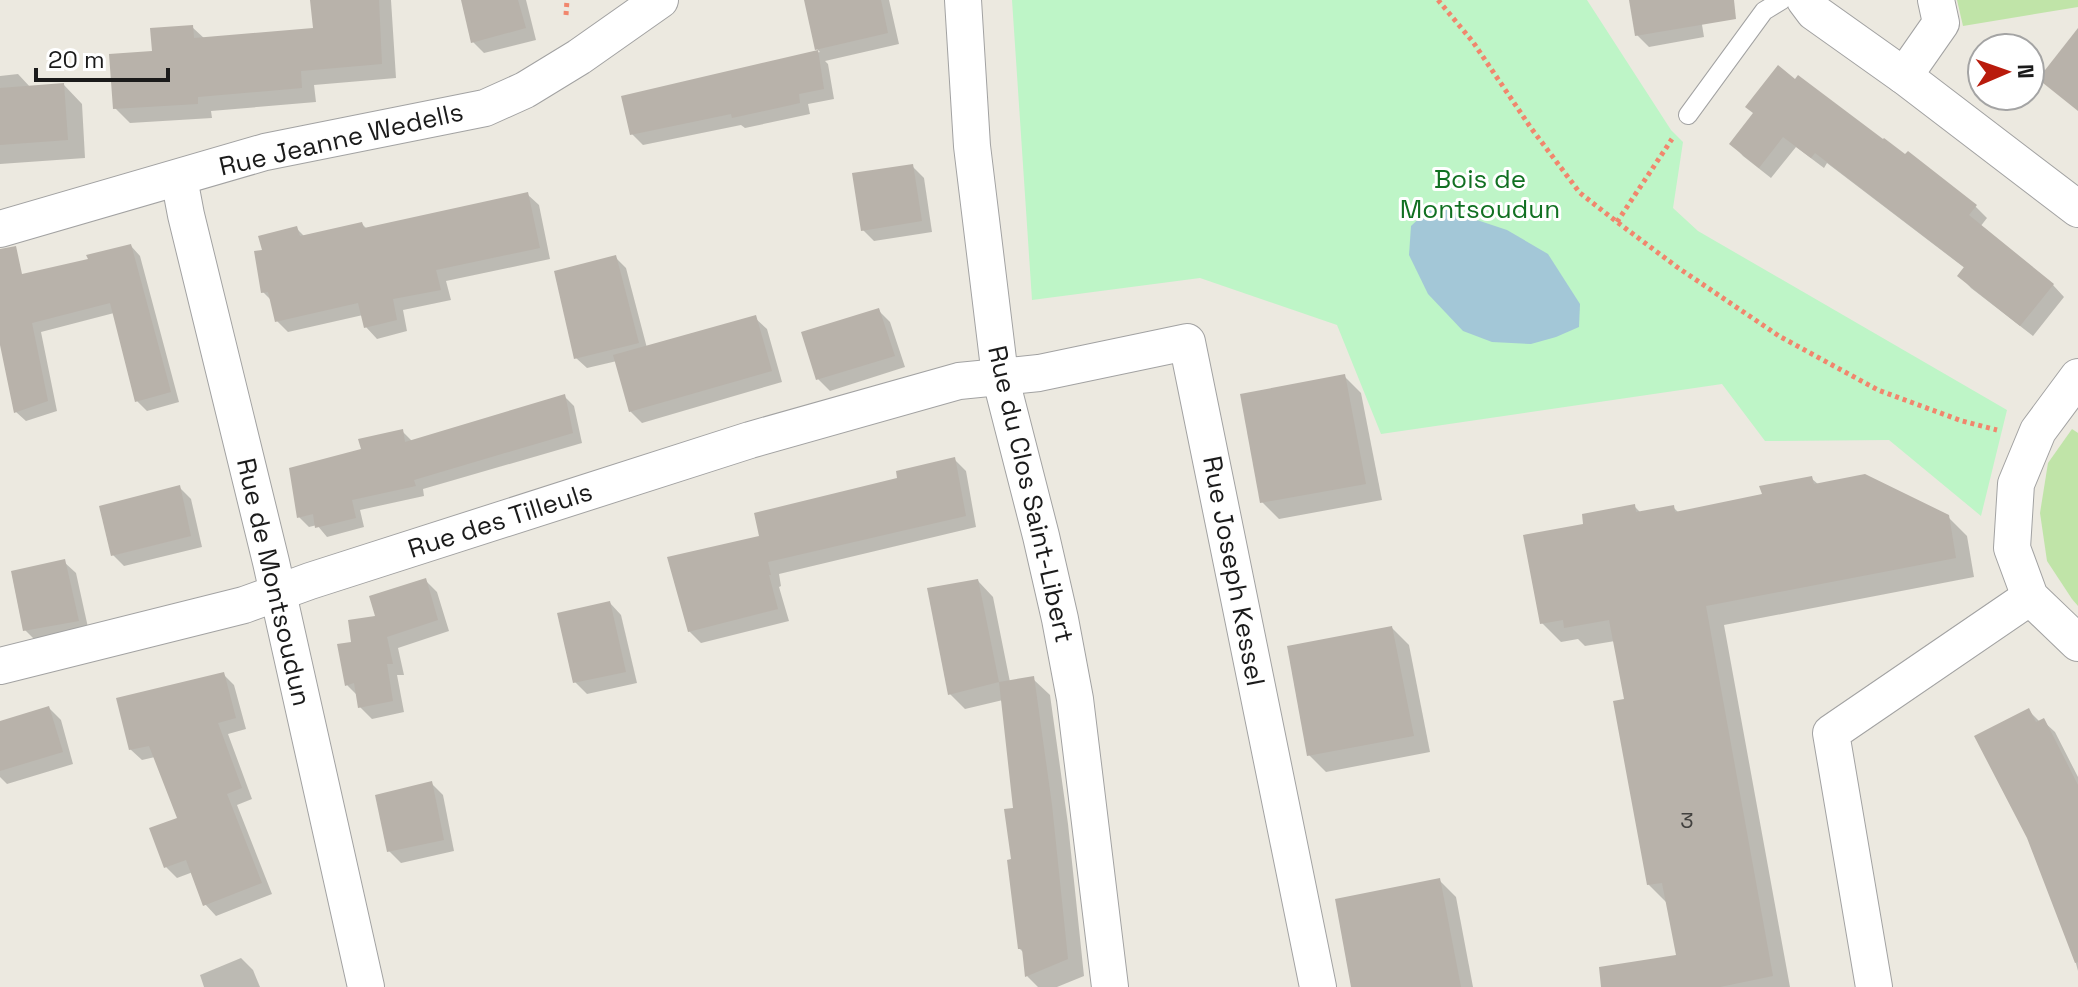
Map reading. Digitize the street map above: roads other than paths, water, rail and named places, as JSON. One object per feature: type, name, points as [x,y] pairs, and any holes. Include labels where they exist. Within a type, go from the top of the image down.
[{"type":"street","name":"Rue Jeanne Wedells","points":[[0,229],[265,152],[485,108],[525,90],[579,57],[660,0]]},
{"type":"street","name":"Rue du Clos Saint-Libert","points":[[963,0],[972,146],[1000,376],[1041,536],[1075,699],[1110,987]]},
{"type":"street","points":[[1805,0],[1814,12],[1904,76],[2078,209]]},
{"type":"street","points":[[1904,76],[1941,23],[1936,0]]},
{"type":"street","name":"Rue de Montsoudun","points":[[179,178],[366,987]]},
{"type":"street","name":"Rue Joseph Kessel","points":[[1000,376],[1039,373],[1187,342],[1318,987]]},
{"type":"street","name":"Rue des Tilleuls","points":[[0,666],[244,605],[750,440],[959,381],[1000,376]]},
{"type":"street","points":[[2078,377],[2038,431],[2016,484],[2012,548],[2030,597],[2078,643]]},
{"type":"street","points":[[1874,987],[1831,733],[2030,597]]},
{"type":"lane","points":[[1688,115],[1764,11],[1782,0]]},
{"type":"water","points":[[1444,209],[1507,230],[1548,254],[1580,304],[1579,327],[1531,344],[1492,342],[1463,331],[1428,294],[1409,255],[1411,226],[1427,211]]},
{"type":"park label","name":"Bois de Montsoudun","points":[[1480,194]]}]
